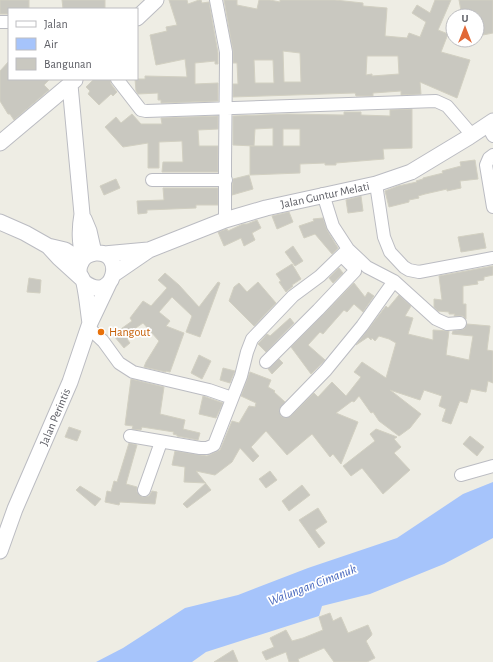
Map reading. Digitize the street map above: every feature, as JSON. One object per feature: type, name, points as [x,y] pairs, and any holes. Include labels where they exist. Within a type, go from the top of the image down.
[{"type":"street","points":[[138,17],[156,0]]},
{"type":"street","points":[[216,0],[226,52],[226,220]]},
{"type":"street","points":[[118,80],[141,110],[144,111],[436,101],[447,106],[472,135]]},
{"type":"street","points":[[0,143],[73,82]]},
{"type":"street","points":[[73,82],[82,214],[89,231],[91,257],[79,269],[89,325],[119,362],[133,372],[209,390],[232,398]]},
{"type":"street","name":"Jalan Guntur Melati","points":[[91,257],[149,250],[226,220],[266,208],[323,194],[376,184],[411,172],[472,135],[492,125]]},
{"type":"street","points":[[493,155],[489,158],[486,165],[493,207]]},
{"type":"street","points":[[152,180],[226,180]]},
{"type":"street","points":[[376,184],[384,237],[390,252],[404,267],[409,270],[419,272],[493,258]]},
{"type":"street","points":[[266,362],[355,271],[333,226],[323,194]]},
{"type":"street","points":[[0,222],[25,233],[48,246],[91,257],[108,257],[114,264],[112,278],[105,286],[93,288],[82,280],[48,246]]},
{"type":"street","name":"Jalan Guntur Melati","points":[[112,278],[149,250]]},
{"type":"street","points":[[345,253],[367,267],[394,281],[436,319],[447,324],[460,323]]},
{"type":"street","points":[[130,436],[200,448],[211,447],[215,443],[241,376],[252,339],[293,296],[320,276],[345,253]]},
{"type":"street","name":"Jalan Perintis","points":[[0,551],[15,509],[70,382],[89,325],[112,278]]},
{"type":"street","points":[[286,411],[326,370],[362,326],[394,281]]},
{"type":"street","points":[[144,490],[161,442]]},
{"type":"street","points":[[461,475],[493,466]]},
{"type":"water","name":"Walungan Cimanuk","points":[[493,482],[493,538],[444,564],[370,594],[322,606],[319,616],[206,652],[192,662],[96,662],[123,648],[185,608],[238,595],[308,568],[397,538],[463,494]]},
{"type":"building","points":[[0,0],[29,0],[29,8],[8,8],[8,14],[0,14]]},
{"type":"building","points":[[62,0],[105,0],[105,8],[63,8]]},
{"type":"building","points":[[169,0],[187,0],[188,4],[199,0],[201,0],[202,3],[209,2],[218,53],[218,64],[215,64],[215,61],[195,63],[195,84],[218,83],[218,101],[161,103],[161,100],[158,100],[158,93],[138,94],[136,91],[135,80],[145,79],[145,76],[187,77],[185,59],[156,65],[150,35],[167,31],[166,27],[177,25]]},
{"type":"building","points":[[224,0],[237,0],[237,5],[257,9],[259,0],[280,2],[280,0],[335,0],[363,3],[363,6],[387,8],[385,36],[407,38],[409,33],[420,37],[426,22],[412,13],[417,5],[430,13],[435,0],[451,0],[448,8],[445,8],[445,14],[438,30],[445,33],[445,42],[441,52],[470,60],[457,98],[420,82],[421,94],[401,95],[401,91],[373,93],[373,96],[356,96],[355,93],[233,97],[233,84],[238,84],[237,63],[233,63],[233,51]],"holes":[[[283,51],[300,53],[301,82],[284,82]],[[367,56],[398,56],[399,74],[366,75]],[[254,60],[273,60],[274,83],[255,83]]]},
{"type":"building","points":[[459,0],[493,0],[493,33],[485,35],[485,8],[460,8]]},
{"type":"building","points":[[8,62],[8,80],[49,80],[44,85],[49,90],[14,120],[10,114],[8,114],[0,101],[0,71]]},
{"type":"building","points":[[93,80],[110,80],[111,84],[117,92],[113,96],[111,94],[99,105],[88,94],[90,91],[86,87]]},
{"type":"building","points":[[412,109],[412,148],[383,149],[384,159],[336,163],[336,165],[325,165],[325,163],[300,164],[300,173],[250,175],[250,146],[254,146],[233,145],[233,116],[287,114],[344,115],[344,112],[361,112],[361,115],[390,116],[390,110]],"holes":[[[273,128],[273,146],[254,146],[255,129]],[[283,129],[300,129],[300,146],[283,146]]]},
{"type":"building","points":[[132,114],[141,124],[162,124],[161,118],[218,116],[218,129],[198,130],[199,146],[218,146],[218,172],[162,172],[163,162],[183,162],[182,141],[159,142],[159,168],[148,168],[148,143],[123,147],[105,127],[116,117],[121,123]]},
{"type":"building","points":[[475,160],[478,179],[460,181],[461,188],[447,191],[447,189],[425,194],[418,196],[419,198],[409,200],[409,202],[389,207],[385,191],[443,173],[442,171],[461,166],[460,162]]},
{"type":"building","points":[[249,175],[253,189],[232,195],[233,179]]},
{"type":"building","points":[[116,179],[120,188],[104,195],[100,186]]},
{"type":"building","points":[[163,188],[218,188],[218,205],[196,205],[196,208],[147,210],[147,213],[138,214],[137,201],[164,200]]},
{"type":"building","points":[[361,196],[363,211],[348,213],[346,200]]},
{"type":"building","points":[[289,212],[293,222],[277,229],[272,216]]},
{"type":"building","points":[[323,218],[327,230],[338,248],[332,254],[315,234],[304,238],[299,226],[314,221],[313,219]]},
{"type":"building","points":[[257,220],[261,228],[252,233],[255,240],[244,246],[241,238],[224,246],[218,232],[227,229],[228,231],[243,224]]},
{"type":"building","points":[[483,233],[486,248],[461,252],[458,237]]},
{"type":"building","points":[[293,246],[303,261],[295,266],[285,252]]},
{"type":"building","points":[[292,264],[301,279],[292,285],[293,286],[286,292],[279,282],[281,281],[276,274]]},
{"type":"building","points":[[493,266],[493,275],[484,277],[484,280],[477,281],[478,284],[463,286],[463,304],[466,304],[466,319],[463,316],[454,316],[455,314],[449,314],[449,312],[438,311],[434,307],[434,299],[442,300],[439,276]]},
{"type":"building","points":[[339,268],[343,273],[333,283],[329,278]]},
{"type":"building","points":[[165,273],[179,285],[199,307],[218,282],[220,283],[200,337],[186,332],[192,316],[172,297],[159,312],[170,321],[166,326],[184,333],[170,372],[144,367],[159,341],[143,323],[130,332],[132,335],[127,339],[130,343],[124,348],[114,336],[114,334],[132,321],[130,318],[143,301],[151,306],[167,288],[158,280]]},
{"type":"building","points":[[29,278],[41,280],[40,293],[27,292]]},
{"type":"building","points":[[258,282],[276,303],[254,326],[229,301],[234,287],[239,283],[247,292]]},
{"type":"building","points":[[354,283],[365,297],[368,292],[374,296],[363,312],[354,304],[347,312],[344,310],[323,334],[320,332],[308,345],[325,360],[311,374],[291,347]]},
{"type":"building","points":[[399,295],[411,306],[405,316],[413,318],[408,334],[433,340],[433,330],[449,331],[446,355],[469,360],[473,336],[452,334],[453,331],[464,329],[467,324],[490,326],[487,350],[493,351],[493,383],[488,381],[486,392],[471,389],[467,403],[460,401],[451,424],[442,421],[446,409],[439,406],[442,396],[424,390],[420,400],[390,390],[421,414],[410,428],[399,436],[379,421],[373,412],[371,413],[359,396],[354,402],[352,401],[336,413],[358,422],[341,464],[333,454],[330,457],[312,434],[287,455],[266,431],[251,447],[259,456],[253,462],[240,448],[232,462],[215,475],[196,471],[205,483],[184,482],[185,467],[172,465],[175,451],[207,456],[220,450],[232,421],[239,423],[249,406],[255,407],[256,403],[241,396],[250,372],[271,380],[268,387],[275,391],[274,392],[285,402],[279,410],[281,416],[285,418],[291,416],[314,393],[318,397],[332,382],[346,396],[361,377],[354,372],[362,362],[386,378],[396,343],[379,336],[375,341],[368,337],[356,345],[386,306],[388,308]]},
{"type":"building","points":[[290,318],[294,323],[266,352],[258,344],[267,334],[270,336]]},
{"type":"building","points":[[199,355],[211,361],[202,379],[191,373]]},
{"type":"building","points":[[279,359],[283,363],[272,374],[268,369]]},
{"type":"building","points":[[223,368],[235,371],[230,383],[220,380]]},
{"type":"building","points":[[131,379],[164,387],[160,414],[185,420],[183,429],[200,433],[198,440],[177,436],[173,434],[174,432],[142,427],[141,430],[132,429],[133,426],[125,425]]},
{"type":"building","points":[[203,396],[223,403],[216,418],[199,414]]},
{"type":"building","points":[[69,427],[81,431],[77,441],[65,437]]},
{"type":"building","points":[[376,429],[397,437],[394,439],[401,447],[394,453],[410,470],[383,494],[362,468],[351,476],[343,466],[375,441],[370,434]]},
{"type":"building","points":[[470,436],[484,447],[477,456],[463,444]]},
{"type":"building","points":[[129,443],[137,445],[126,484],[137,487],[137,492],[142,497],[149,496],[152,491],[157,492],[155,504],[120,502],[119,505],[105,502],[107,491],[111,492],[114,481],[117,482]]},
{"type":"building","points":[[270,471],[277,480],[266,488],[259,479]]},
{"type":"building","points":[[206,483],[211,490],[187,508],[183,504]]},
{"type":"building","points":[[302,485],[310,495],[289,511],[282,501]]},
{"type":"building","points":[[80,486],[101,499],[95,506],[76,490]]},
{"type":"building","points":[[318,508],[327,522],[315,530],[325,543],[319,548],[299,520]]},
{"type":"building","points":[[330,613],[333,621],[341,617],[348,633],[368,625],[372,634],[366,641],[375,658],[367,662],[334,662],[324,648],[298,659],[299,662],[289,662],[286,652],[266,660],[262,652],[274,647],[270,638],[286,630],[292,641],[323,630],[319,617]]},
{"type":"building","points":[[233,650],[238,662],[214,662]]},
{"type":"place","name":"Hangout","points":[[101,332]]}]
